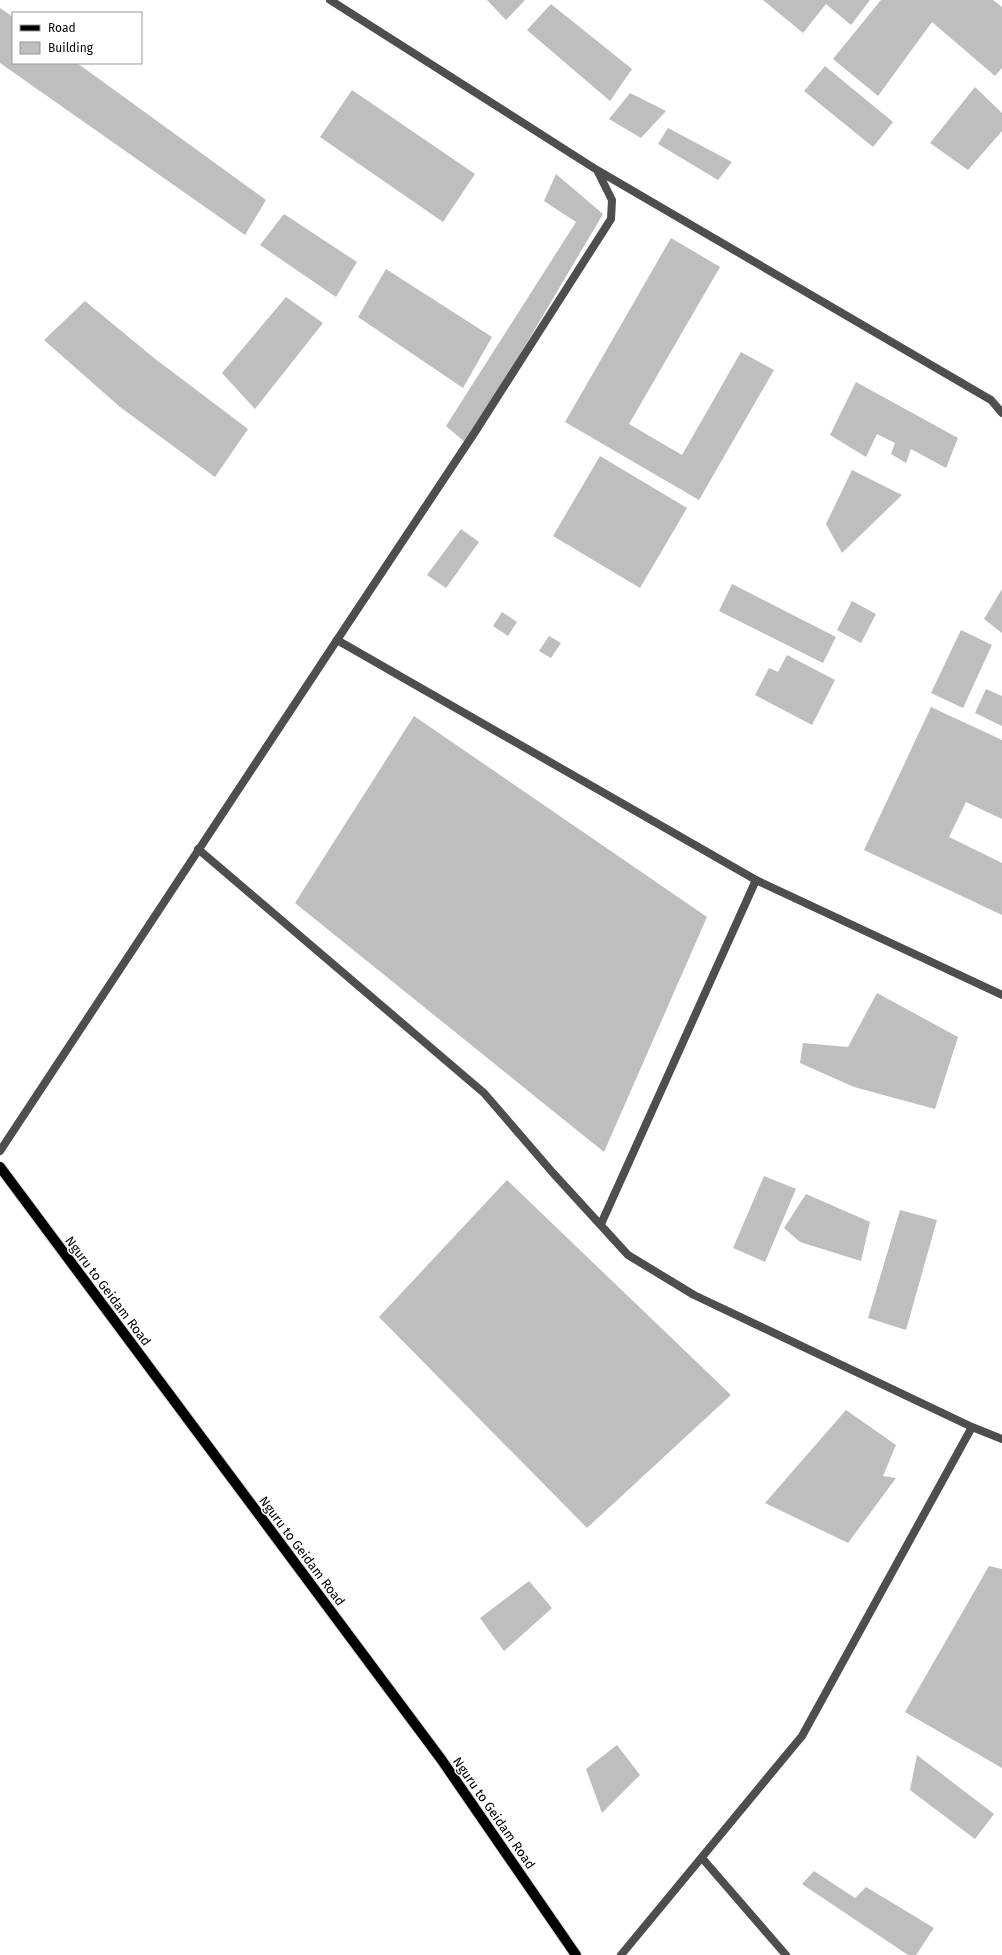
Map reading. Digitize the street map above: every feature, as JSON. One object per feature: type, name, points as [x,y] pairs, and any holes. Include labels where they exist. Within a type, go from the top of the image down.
[{"type":"main road","name":"Nguru to Geidam Road","points":[[0,1167],[441,1759],[576,1955]]},
{"type":"street","points":[[330,0],[597,170],[991,400],[1002,413]]},
{"type":"street","points":[[0,1152],[198,849],[475,432],[611,219],[612,200],[597,170]]},
{"type":"street","points":[[337,640],[756,880],[1002,995]]},
{"type":"street","points":[[198,849],[484,1093],[553,1173],[628,1254],[694,1295],[1002,1440]]},
{"type":"street","points":[[601,1224],[756,880]]},
{"type":"street","points":[[621,1955],[802,1736],[972,1427]]},
{"type":"street","points":[[702,1858],[786,1955]]},
{"type":"building","points":[[487,0],[525,0],[506,20]]},
{"type":"building","points":[[763,0],[870,0],[851,25],[826,4],[803,33]]},
{"type":"building","points":[[881,0],[993,0],[1002,7],[1002,68],[995,76],[932,22],[878,96],[833,59]]},
{"type":"building","points":[[551,4],[632,69],[610,101],[527,30]]},
{"type":"building","points":[[0,8],[12,16],[12,64],[78,64],[266,200],[245,235],[0,63]]},
{"type":"building","points":[[825,66],[893,122],[873,147],[804,91]]},
{"type":"building","points":[[975,87],[1002,113],[1002,131],[968,170],[930,143]]},
{"type":"building","points":[[352,90],[475,174],[443,222],[320,137]]},
{"type":"building","points":[[630,93],[666,111],[641,138],[609,119]]},
{"type":"building","points":[[668,128],[732,162],[718,180],[658,144]]},
{"type":"building","points":[[556,174],[603,214],[467,444],[446,426],[576,222],[544,201]]},
{"type":"building","points":[[284,214],[357,262],[336,297],[260,245]]},
{"type":"building","points":[[671,238],[720,267],[629,424],[682,455],[741,352],[774,370],[699,500],[565,422]]},
{"type":"building","points":[[386,269],[492,337],[463,388],[358,317]]},
{"type":"building","points":[[286,297],[323,323],[255,409],[222,373]]},
{"type":"building","points":[[85,301],[154,358],[248,429],[215,477],[120,407],[44,340]]},
{"type":"building","points":[[856,382],[958,438],[946,468],[911,449],[906,463],[891,454],[895,443],[877,434],[866,457],[830,435]]},
{"type":"building","points":[[600,456],[687,508],[640,588],[553,536]]},
{"type":"building","points":[[852,470],[902,495],[842,553],[826,524]]},
{"type":"building","points":[[461,529],[479,542],[446,588],[427,575]]},
{"type":"building","points":[[732,584],[836,637],[823,663],[719,611]]},
{"type":"building","points":[[1002,589],[1002,633],[984,619]]},
{"type":"building","points":[[852,601],[876,614],[861,643],[837,630]]},
{"type":"building","points":[[502,612],[517,622],[508,636],[493,626]]},
{"type":"building","points":[[961,630],[992,645],[963,708],[931,693]]},
{"type":"building","points":[[549,636],[561,643],[551,658],[539,651]]},
{"type":"building","points":[[787,655],[835,680],[812,725],[755,695],[769,668],[778,672]]},
{"type":"building","points":[[986,689],[1002,696],[1002,726],[975,713]]},
{"type":"building","points":[[931,707],[1002,740],[1002,819],[966,802],[949,837],[1002,863],[1002,915],[864,850]]},
{"type":"building","points":[[414,716],[707,917],[604,1152],[295,903]]},
{"type":"building","points":[[877,993],[958,1037],[935,1109],[854,1087],[800,1063],[803,1043],[848,1047]]},
{"type":"building","points":[[764,1176],[796,1189],[765,1262],[733,1248]]},
{"type":"building","points":[[507,1180],[731,1395],[587,1528],[379,1317]]},
{"type":"building","points":[[806,1194],[870,1222],[861,1261],[800,1242],[784,1228]]},
{"type":"building","points":[[900,1210],[937,1220],[906,1330],[868,1318]]},
{"type":"building","points":[[846,1410],[896,1445],[883,1476],[896,1478],[848,1543],[765,1503]]},
{"type":"building","points":[[989,1566],[1002,1569],[1002,1768],[905,1712]]},
{"type":"building","points":[[529,1581],[552,1608],[504,1651],[480,1618]]},
{"type":"building","points":[[617,1745],[640,1775],[602,1813],[586,1769]]},
{"type":"building","points":[[917,1755],[994,1814],[975,1839],[910,1790]]},
{"type":"building","points":[[814,1871],[855,1898],[866,1887],[934,1928],[916,1955],[908,1955],[802,1884]]}]
